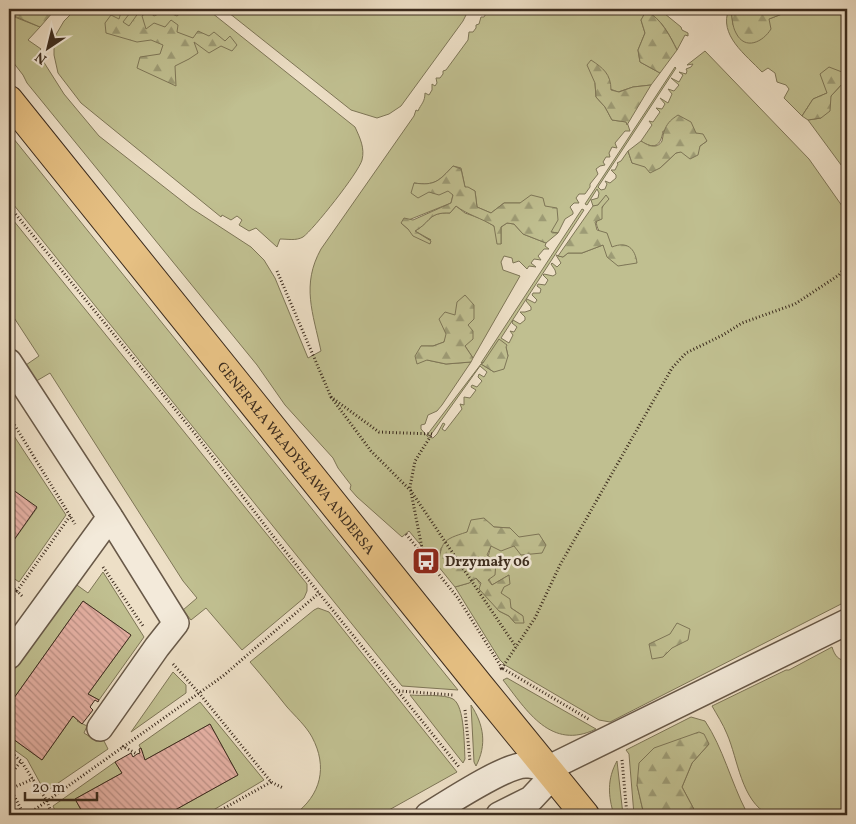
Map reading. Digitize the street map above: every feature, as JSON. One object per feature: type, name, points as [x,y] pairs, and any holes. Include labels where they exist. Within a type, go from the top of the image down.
[{"type":"main road","name":"GENERAŁA WŁADYSŁAWA ANDERSA","points":[[9,100],[585,815]]},
{"type":"street","points":[[9,362],[16,392],[110,517],[176,623],[100,728]]},
{"type":"street","points":[[9,656],[110,517]]},
{"type":"street","points":[[428,815],[510,769],[528,764],[547,769],[847,622]]},
{"type":"street","points":[[499,815],[531,799],[545,784],[547,769]]},
{"type":"path","points":[[9,206],[190,428],[319,593],[463,772],[470,790]]},
{"type":"path","points":[[406,534],[458,598],[502,668],[535,618],[560,565],[672,368],[686,353],[723,335],[742,323],[795,304],[839,275],[847,265]]},
{"type":"path","points":[[277,271],[331,396],[371,451],[411,491],[516,647]]},
{"type":"path","points":[[331,396],[379,432],[432,434],[414,461],[411,491],[424,556]]},
{"type":"path","points":[[9,600],[17,592],[70,516]]},
{"type":"path","points":[[9,585],[42,610]]},
{"type":"path","points":[[33,779],[10,788],[25,815],[223,676],[319,593]]},
{"type":"path","points":[[399,691],[455,695]]},
{"type":"path","points":[[9,751],[22,761],[47,801],[52,815]]},
{"type":"path","points":[[9,778],[22,761]]},
{"type":"path","points":[[212,815],[271,782]]},
{"type":"green space","points":[[9,9],[15,9],[12,16],[40,27],[28,40],[41,49],[38,53],[64,94],[99,136],[191,208],[251,247],[264,260],[275,278],[308,358],[321,351],[312,312],[310,287],[311,275],[321,249],[414,116],[416,110],[418,111],[424,101],[425,93],[429,95],[432,90],[432,84],[435,86],[437,83],[436,78],[440,78],[443,71],[446,70],[468,40],[469,32],[473,32],[476,25],[479,24],[481,17],[484,17],[489,9],[659,9],[681,27],[682,30],[688,33],[688,36],[685,35],[677,50],[661,23],[646,12],[641,20],[645,33],[638,50],[640,62],[660,73],[651,85],[633,87],[618,92],[595,83],[596,97],[605,107],[612,120],[627,122],[630,131],[625,131],[615,143],[617,148],[612,147],[609,153],[610,157],[606,157],[603,162],[605,165],[596,169],[598,174],[585,194],[579,194],[576,198],[579,203],[574,203],[570,207],[573,214],[565,219],[558,233],[551,232],[520,203],[504,203],[491,213],[477,207],[475,191],[465,187],[461,168],[453,166],[440,179],[432,183],[414,183],[430,192],[438,193],[448,190],[453,195],[451,203],[401,223],[408,229],[431,240],[415,231],[433,216],[450,213],[456,206],[465,213],[494,226],[501,244],[501,227],[507,223],[514,224],[523,234],[546,243],[545,246],[549,249],[544,249],[538,256],[541,260],[534,259],[531,263],[536,267],[529,266],[527,269],[519,261],[513,263],[512,258],[504,256],[501,262],[503,270],[520,276],[473,358],[465,346],[455,316],[444,342],[433,346],[421,346],[427,360],[446,364],[471,362],[442,405],[437,411],[428,415],[425,424],[421,425],[421,429],[428,437],[433,438],[443,423],[445,424],[442,429],[445,431],[462,409],[460,404],[464,405],[464,397],[470,398],[476,390],[471,387],[472,385],[477,387],[482,381],[478,377],[479,374],[484,377],[487,372],[480,366],[430,436],[427,435],[481,364],[494,372],[508,356],[506,347],[481,363],[582,209],[584,210],[501,338],[509,343],[513,335],[510,331],[514,332],[517,327],[512,323],[513,320],[520,324],[525,320],[525,317],[520,312],[531,310],[526,301],[527,299],[535,303],[537,300],[532,295],[533,293],[540,293],[541,289],[537,286],[538,284],[545,285],[548,280],[543,275],[553,276],[556,274],[551,264],[557,267],[561,263],[556,255],[563,257],[568,253],[582,253],[603,245],[612,247],[596,224],[599,213],[608,198],[606,196],[597,206],[593,206],[591,200],[598,198],[599,193],[597,189],[587,205],[585,204],[675,67],[598,187],[601,190],[605,189],[607,184],[605,181],[610,183],[616,178],[616,175],[611,170],[615,170],[617,163],[621,161],[628,151],[632,163],[660,168],[676,153],[700,146],[707,141],[663,131],[661,140],[656,145],[653,146],[641,141],[652,125],[649,121],[653,122],[660,112],[656,108],[662,109],[665,104],[660,98],[668,103],[672,94],[668,89],[674,91],[679,85],[671,78],[679,82],[683,75],[679,72],[686,74],[686,69],[693,64],[687,65],[705,51],[809,159],[847,213],[847,601],[610,722],[599,720],[505,665],[500,660],[455,587],[469,583],[476,578],[499,611],[509,616],[515,623],[523,616],[511,608],[501,593],[509,575],[492,585],[488,576],[487,566],[491,546],[519,537],[510,528],[494,527],[484,519],[441,548],[438,566],[409,531],[402,537],[357,497],[350,489],[351,485],[333,458],[285,405],[257,365],[27,83],[9,57]]},
{"type":"green space","points":[[15,9],[46,9],[53,12],[40,27],[12,15]]},
{"type":"green space","points":[[76,9],[207,9],[355,127],[363,151],[359,166],[335,200],[303,237],[292,240],[280,239],[277,247],[256,228],[249,231],[239,225],[242,220],[237,216],[231,220],[222,215],[221,217],[81,103],[58,73],[54,55],[54,38],[64,21]]},
{"type":"green space","points":[[122,9],[133,9],[123,22],[129,26],[139,12],[138,9],[180,9],[183,11],[177,16],[165,11],[154,16],[148,11],[142,16],[146,29],[154,23],[165,27],[171,20],[178,25],[177,32],[193,38],[198,31],[209,36],[214,32],[225,41],[230,36],[237,45],[232,51],[221,46],[209,53],[194,42],[198,53],[175,66],[176,86],[137,68],[140,57],[160,54],[163,45],[151,40],[137,42],[106,33],[105,23],[111,15],[119,19]]},
{"type":"green space","points":[[224,9],[469,9],[463,21],[401,106],[389,114],[377,118],[351,110]]},
{"type":"green space","points":[[729,9],[731,9],[733,25],[769,19],[782,14],[780,9],[847,9],[847,173],[808,120],[821,118],[831,96],[842,84],[813,99],[802,116],[784,98],[789,89],[786,85],[777,82],[775,73],[768,68],[762,72],[735,44],[727,27]]},
{"type":"green space","points":[[731,9],[780,9],[782,14],[769,19],[771,29],[768,34],[759,41],[749,43],[740,39],[736,33]]},
{"type":"green space","points":[[646,11],[661,23],[677,50],[660,73],[640,62],[638,50],[645,33],[641,20]]},
{"type":"green space","points":[[591,60],[606,72],[610,80],[611,90],[619,92],[633,87],[651,85],[627,125],[626,122],[612,120],[605,107],[596,97],[595,83],[587,65]]},
{"type":"green space","points":[[829,67],[842,72],[842,84],[831,96],[830,111],[821,118],[808,120],[802,116],[813,99],[827,93],[820,74]]},
{"type":"green space","points":[[678,115],[691,122],[696,133],[703,134],[707,141],[700,146],[698,155],[690,159],[681,152],[676,153],[660,168],[650,173],[645,167],[632,163],[628,151],[641,141],[652,146],[660,144],[667,124]]},
{"type":"green space","points":[[9,133],[458,690],[402,686],[9,199]]},
{"type":"green space","points":[[453,166],[461,169],[465,187],[475,191],[477,207],[491,213],[504,203],[520,203],[531,195],[543,198],[545,206],[557,208],[558,220],[551,232],[558,233],[546,243],[523,234],[514,224],[507,223],[501,227],[501,244],[497,244],[494,226],[456,206],[450,213],[433,216],[415,231],[431,241],[430,244],[413,236],[401,223],[404,218],[413,220],[451,203],[453,195],[448,191],[439,195],[429,192],[418,198],[411,193],[414,183],[432,183]]},
{"type":"green space","points":[[606,195],[609,199],[602,207],[602,219],[595,222],[597,230],[607,233],[612,247],[626,245],[629,247],[634,253],[637,263],[618,266],[607,257],[603,245],[582,253],[568,253],[563,257],[558,256],[593,206],[598,205]]},
{"type":"green space","points":[[9,215],[307,584],[304,598],[242,650],[206,608],[191,620],[183,610],[197,598],[183,581],[50,373],[33,383],[23,367],[39,356],[9,310]]},
{"type":"green space","points":[[465,295],[474,305],[474,319],[468,325],[473,331],[473,339],[465,346],[473,358],[471,362],[446,364],[427,360],[417,364],[415,356],[421,346],[433,346],[444,342],[446,334],[439,319],[445,312],[455,315],[457,302]]},
{"type":"green space","points":[[499,339],[507,345],[508,356],[504,369],[494,372],[481,364]]},
{"type":"green space","points":[[14,436],[66,515],[19,582],[9,575],[9,547],[37,508],[9,487],[9,443]]},
{"type":"green space","points":[[484,518],[494,527],[510,528],[519,537],[539,534],[546,545],[542,553],[521,555],[514,546],[501,551],[491,546],[487,555],[496,562],[495,575],[488,580],[492,585],[509,575],[510,584],[504,587],[501,593],[510,599],[511,608],[523,616],[524,623],[515,623],[509,616],[499,611],[479,589],[481,583],[476,578],[469,583],[455,587],[438,566],[442,546],[452,537],[467,532],[471,520]]},
{"type":"green space","points":[[103,572],[144,637],[99,700],[88,694],[131,635],[83,601],[9,705],[9,675],[74,583],[88,593]]},
{"type":"green space","points":[[318,608],[329,612],[457,772],[380,815],[294,815],[310,799],[316,789],[320,770],[317,748],[307,729],[250,662]]},
{"type":"green space","points":[[677,623],[690,629],[688,640],[672,648],[663,657],[652,659],[649,644],[670,634]]},
{"type":"green space","points":[[832,647],[837,657],[847,661],[847,815],[769,815],[760,809],[746,790],[727,734],[712,706],[789,670]]},
{"type":"green space","points":[[173,672],[186,685],[186,693],[131,732]]},
{"type":"green space","points":[[507,678],[596,729],[580,734],[566,735],[553,731],[531,715],[521,704],[503,680]]},
{"type":"green space","points":[[410,695],[444,696],[453,699],[457,703],[463,727],[465,759],[463,763]]},
{"type":"green space","points":[[200,702],[264,780],[205,815],[166,815],[238,775],[210,724],[145,760],[139,745]]},
{"type":"green space","points":[[471,705],[479,720],[483,743],[476,766],[474,762]]},
{"type":"green space","points":[[73,716],[77,721],[87,726],[84,733],[97,741],[102,737],[108,749],[45,792],[27,759],[9,746],[9,736],[42,760]]},
{"type":"green space","points":[[691,717],[705,721],[711,731],[746,811],[723,815],[697,815],[682,787],[692,763],[709,744],[637,785],[644,815],[634,815],[629,754],[626,750]]},
{"type":"green space","points":[[699,732],[704,734],[709,744],[692,763],[682,787],[697,815],[644,815],[637,785],[639,763],[654,748]]},
{"type":"green space","points":[[617,761],[623,815],[614,815],[610,794],[611,774]]},
{"type":"green space","points":[[115,762],[122,773],[75,799],[84,815],[57,815],[53,806]]},
{"type":"building","points":[[9,487],[37,507],[9,547]]},
{"type":"building","points":[[83,601],[131,635],[88,694],[99,700],[98,702],[95,700],[90,707],[93,710],[82,724],[73,716],[42,760],[9,736],[9,705]]},
{"type":"building","points":[[210,724],[238,775],[166,815],[84,815],[75,799],[122,773],[115,762],[131,753],[133,757],[140,753],[139,749],[141,748],[145,760]]},
{"type":"place","name":"Drzymały 06","points":[[426,561]]}]
